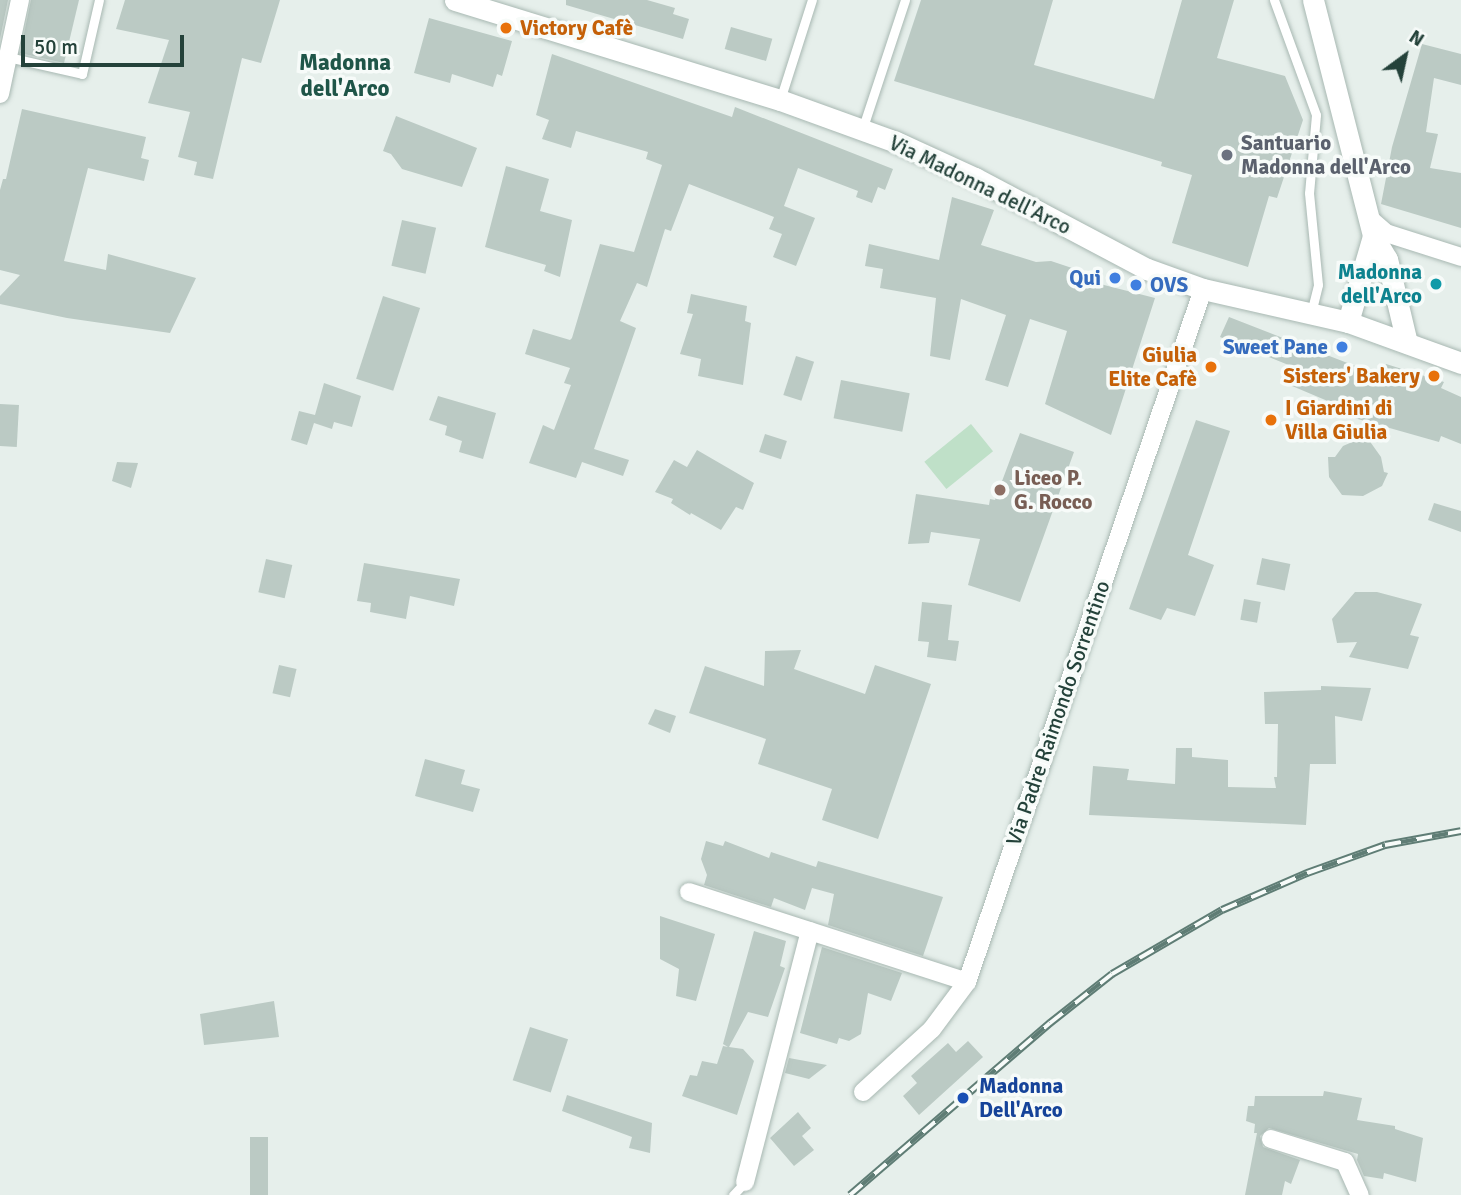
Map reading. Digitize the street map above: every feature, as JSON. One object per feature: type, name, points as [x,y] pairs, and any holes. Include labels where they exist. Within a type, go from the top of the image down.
[{"type":"main road","name":"Via Madonna dell'Arco","points":[[455,0],[780,100],[862,130],[975,178],[1147,269],[1203,289],[1348,322],[1461,363]]},
{"type":"main road","points":[[1313,0],[1372,227],[1387,259],[1408,343]]},
{"type":"main road","points":[[1348,322],[1372,227]]},
{"type":"street","points":[[0,94],[20,0]]},
{"type":"street","points":[[1372,227],[1461,257]]},
{"type":"street","name":"Via Padre Raimondo Sorrentino","points":[[863,1092],[932,1029],[967,982],[1203,289]]},
{"type":"street","points":[[689,892],[967,982]]},
{"type":"street","points":[[739,1189],[810,931]]},
{"type":"street","points":[[1271,1139],[1345,1162],[1360,1195]]},
{"type":"lane","points":[[8,57],[82,74],[99,0]]},
{"type":"lane","points":[[780,100],[812,0]]},
{"type":"lane","points":[[862,130],[905,0]]},
{"type":"lane","points":[[1274,0],[1317,114],[1309,193],[1318,285],[1311,314]]},
{"type":"green space","points":[[971,424],[993,451],[946,489],[924,462]]},
{"type":"building","points":[[0,0],[8,0],[0,39]]},
{"type":"building","points":[[31,0],[79,0],[64,63],[20,53]]},
{"type":"building","points":[[125,0],[280,0],[261,63],[242,58],[213,179],[194,175],[197,162],[178,157],[190,112],[148,103],[169,40],[116,29]]},
{"type":"building","points":[[566,0],[647,0],[675,8],[673,14],[689,19],[683,39],[566,5]]},
{"type":"building","points":[[921,0],[1053,0],[1034,65],[1154,99],[1182,0],[1234,0],[1217,58],[1285,76],[1303,120],[1277,198],[1269,196],[1248,267],[1172,243],[1192,175],[1161,166],[1162,162],[894,81]]},
{"type":"building","points":[[429,18],[512,41],[502,76],[497,74],[493,87],[452,74],[450,83],[414,73]]},
{"type":"building","points":[[731,27],[772,39],[766,61],[725,49]]},
{"type":"building","points":[[1422,44],[1461,54],[1461,85],[1434,78],[1426,132],[1438,134],[1430,168],[1461,173],[1461,228],[1381,204],[1392,147]]},
{"type":"building","points":[[552,54],[732,117],[735,107],[893,169],[885,190],[878,187],[872,203],[856,197],[858,191],[798,168],[784,206],[815,218],[796,266],[773,257],[782,234],[769,229],[774,217],[689,184],[671,231],[665,229],[647,287],[637,283],[620,321],[636,328],[594,449],[629,460],[623,476],[582,462],[576,478],[529,463],[543,425],[554,430],[571,385],[564,383],[570,368],[525,354],[533,329],[570,340],[572,338],[600,244],[634,252],[662,165],[646,159],[648,152],[576,131],[571,148],[542,139],[549,120],[536,115]]},
{"type":"building","points":[[22,109],[146,137],[141,158],[149,160],[144,181],[88,168],[64,261],[106,270],[108,254],[196,278],[170,333],[67,318],[0,304],[0,296],[20,275],[0,270],[0,190],[3,179],[6,179]]},
{"type":"building","points":[[396,116],[477,148],[462,187],[402,169],[391,154],[383,151]]},
{"type":"building","points":[[506,166],[549,179],[540,211],[572,220],[560,277],[544,271],[546,265],[485,247]]},
{"type":"building","points":[[952,197],[994,210],[981,245],[1036,262],[1051,261],[1090,274],[1090,278],[1104,285],[1155,298],[1111,435],[1045,404],[1067,331],[1030,319],[1008,387],[985,380],[1006,315],[961,299],[950,360],[930,356],[936,298],[880,288],[883,269],[865,266],[869,244],[939,260]]},
{"type":"building","points":[[402,220],[436,228],[426,274],[391,266]]},
{"type":"building","points":[[691,294],[747,306],[745,321],[751,323],[743,385],[698,376],[701,359],[680,354],[693,314],[687,313]]},
{"type":"building","points":[[383,296],[420,308],[393,391],[356,379]]},
{"type":"building","points":[[1229,317],[1381,376],[1386,364],[1444,382],[1441,388],[1461,397],[1461,444],[1441,436],[1439,442],[1326,410],[1330,402],[1285,383],[1291,366],[1220,337]]},
{"type":"building","points":[[796,356],[814,362],[801,401],[783,395]]},
{"type":"building","points":[[841,380],[910,393],[902,432],[834,418]]},
{"type":"building","points":[[324,383],[361,396],[352,427],[334,422],[332,429],[314,423],[307,445],[291,440],[299,411],[315,415]]},
{"type":"building","points":[[438,396],[496,413],[483,459],[459,452],[462,441],[445,435],[447,426],[429,420]]},
{"type":"building","points":[[0,404],[19,405],[17,447],[0,446]]},
{"type":"building","points":[[1196,420],[1230,431],[1188,555],[1214,565],[1195,616],[1167,608],[1161,620],[1129,609]]},
{"type":"building","points":[[1020,433],[1074,452],[1020,602],[968,585],[980,539],[931,532],[929,543],[908,544],[916,494],[989,505],[990,499],[995,500]]},
{"type":"building","points":[[765,434],[787,441],[781,459],[759,452]]},
{"type":"building","points":[[1366,436],[1381,457],[1384,472],[1388,473],[1382,486],[1363,496],[1342,495],[1329,477],[1328,457],[1335,457],[1343,446]]},
{"type":"building","points":[[697,450],[754,483],[743,510],[736,507],[721,530],[671,503],[673,499],[655,492],[674,460],[687,467]]},
{"type":"building","points":[[117,462],[138,463],[131,488],[112,481]]},
{"type":"building","points":[[1434,503],[1461,511],[1461,532],[1428,520]]},
{"type":"building","points":[[1262,558],[1290,564],[1285,590],[1256,584]]},
{"type":"building","points":[[266,559],[292,565],[285,598],[258,592]]},
{"type":"building","points":[[364,563],[460,579],[454,606],[410,596],[406,619],[370,612],[371,603],[357,601]]},
{"type":"building","points":[[1355,592],[1377,592],[1422,604],[1410,635],[1419,637],[1408,669],[1349,657],[1357,642],[1337,643],[1332,619]]},
{"type":"building","points":[[1244,599],[1261,602],[1257,623],[1240,620]]},
{"type":"building","points":[[922,602],[952,605],[948,640],[959,641],[956,661],[927,657],[929,642],[918,641]]},
{"type":"building","points":[[801,650],[794,669],[865,694],[875,665],[931,684],[878,839],[822,820],[832,789],[758,764],[766,739],[689,713],[705,666],[764,686],[765,651]]},
{"type":"building","points":[[279,665],[297,669],[290,697],[272,693]]},
{"type":"building","points":[[1321,686],[1371,688],[1362,721],[1335,716],[1336,764],[1310,764],[1306,825],[1089,815],[1093,766],[1129,769],[1127,780],[1175,784],[1176,748],[1192,748],[1192,757],[1228,760],[1228,787],[1276,788],[1274,777],[1277,777],[1278,724],[1265,724],[1264,692],[1321,690]]},
{"type":"building","points":[[655,709],[676,716],[670,733],[648,724]]},
{"type":"building","points":[[425,759],[465,770],[461,784],[480,789],[473,812],[415,796]]},
{"type":"building","points":[[706,841],[723,846],[725,841],[769,858],[771,852],[816,867],[818,861],[943,897],[923,956],[828,925],[834,894],[812,888],[805,910],[774,898],[771,907],[704,885],[707,875],[701,859]]},
{"type":"building","points":[[660,916],[715,934],[696,1001],[676,996],[679,969],[660,959]]},
{"type":"building","points":[[754,931],[786,941],[780,966],[785,968],[768,1017],[748,1012],[729,1047],[743,1049],[754,1061],[737,1115],[682,1096],[690,1075],[697,1076],[702,1061],[717,1064],[723,1046],[728,1047],[723,1044]]},
{"type":"building","points":[[822,947],[902,973],[891,1001],[868,993],[861,1034],[849,1041],[839,1038],[837,1044],[800,1033]]},
{"type":"building","points":[[274,1001],[279,1037],[204,1045],[200,1014]]},
{"type":"building","points":[[530,1027],[568,1039],[551,1093],[513,1080]]},
{"type":"building","points":[[968,1041],[983,1057],[919,1115],[903,1096],[917,1083],[911,1076],[948,1043],[956,1052]]},
{"type":"building","points":[[789,1058],[827,1065],[809,1079],[785,1073]]},
{"type":"building","points":[[1324,1091],[1362,1098],[1357,1120],[1395,1126],[1395,1129],[1423,1138],[1416,1182],[1384,1173],[1383,1179],[1364,1176],[1357,1160],[1358,1154],[1269,1128],[1260,1136],[1263,1147],[1300,1160],[1291,1184],[1285,1181],[1282,1195],[1245,1195],[1257,1133],[1254,1133],[1255,1124],[1246,1121],[1248,1106],[1254,1106],[1255,1096],[1323,1096]]},
{"type":"building","points":[[567,1095],[652,1123],[650,1153],[629,1148],[632,1137],[562,1111]]},
{"type":"building","points":[[798,1112],[811,1128],[802,1136],[814,1150],[794,1166],[770,1138]]},
{"type":"building","points":[[250,1137],[268,1137],[268,1195],[250,1195]]},
{"type":"railway","points":[[850,1195],[1050,1023],[1112,974],[1222,910],[1307,873],[1385,845],[1461,831]]},
{"type":"place","name":"Victory Cafè","points":[[506,28]]},
{"type":"place","name":"Santuario Madonna dell'Arco","points":[[1227,155]]},
{"type":"place","name":"Qui","points":[[1115,278]]},
{"type":"place","name":"Madonna dell'Arco","points":[[1436,284]]},
{"type":"place","name":"OVS","points":[[1136,285]]},
{"type":"place","name":"Sweet Pane","points":[[1342,347]]},
{"type":"place","name":"Giulia Elite Cafè","points":[[1211,367]]},
{"type":"place","name":"Sisters' Bakery","points":[[1434,376]]},
{"type":"place","name":"I Giardini di Villa Giulia","points":[[1271,420]]},
{"type":"place","name":"Liceo P. G. Rocco","points":[[1000,490]]},
{"type":"place","name":"Madonna Dell'Arco","points":[[963,1098]]},
{"type":"district","name":"Madonna dell'Arco","points":[[345,76]]}]
